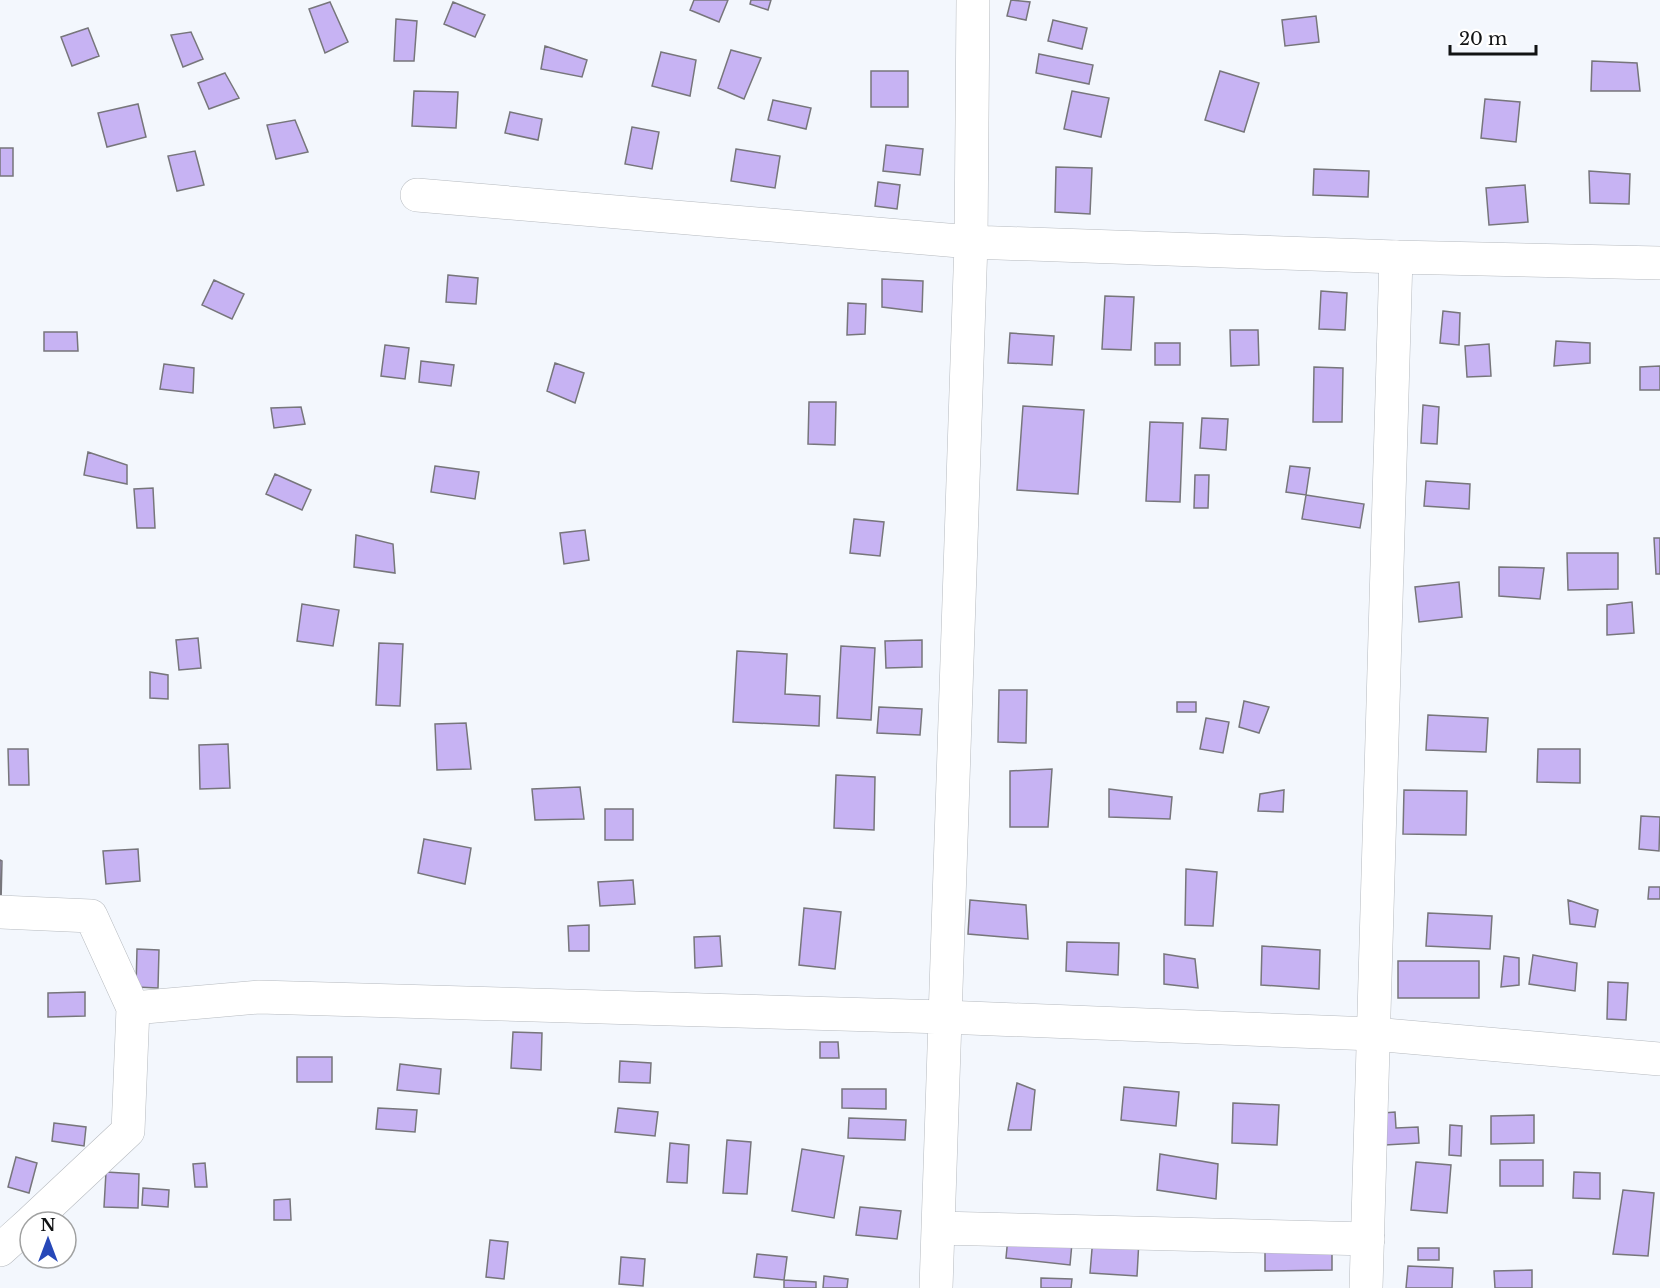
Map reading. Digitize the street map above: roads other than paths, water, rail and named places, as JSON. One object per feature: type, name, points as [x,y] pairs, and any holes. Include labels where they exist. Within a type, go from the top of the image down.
[{"type":"street","points":[[936,1288],[971,242],[973,0]]},
{"type":"street","points":[[417,195],[971,242],[1396,258],[1660,262]]},
{"type":"street","points":[[1366,1288],[1396,258]]},
{"type":"street","points":[[0,912],[91,916],[133,1008],[128,1131],[43,1210]]},
{"type":"street","points":[[133,1008],[259,997],[944,1017],[1373,1034],[1660,1059]]},
{"type":"street","points":[[938,1228],[1368,1239]]},
{"type":"street","points":[[0,1250],[18,1233]]}]
